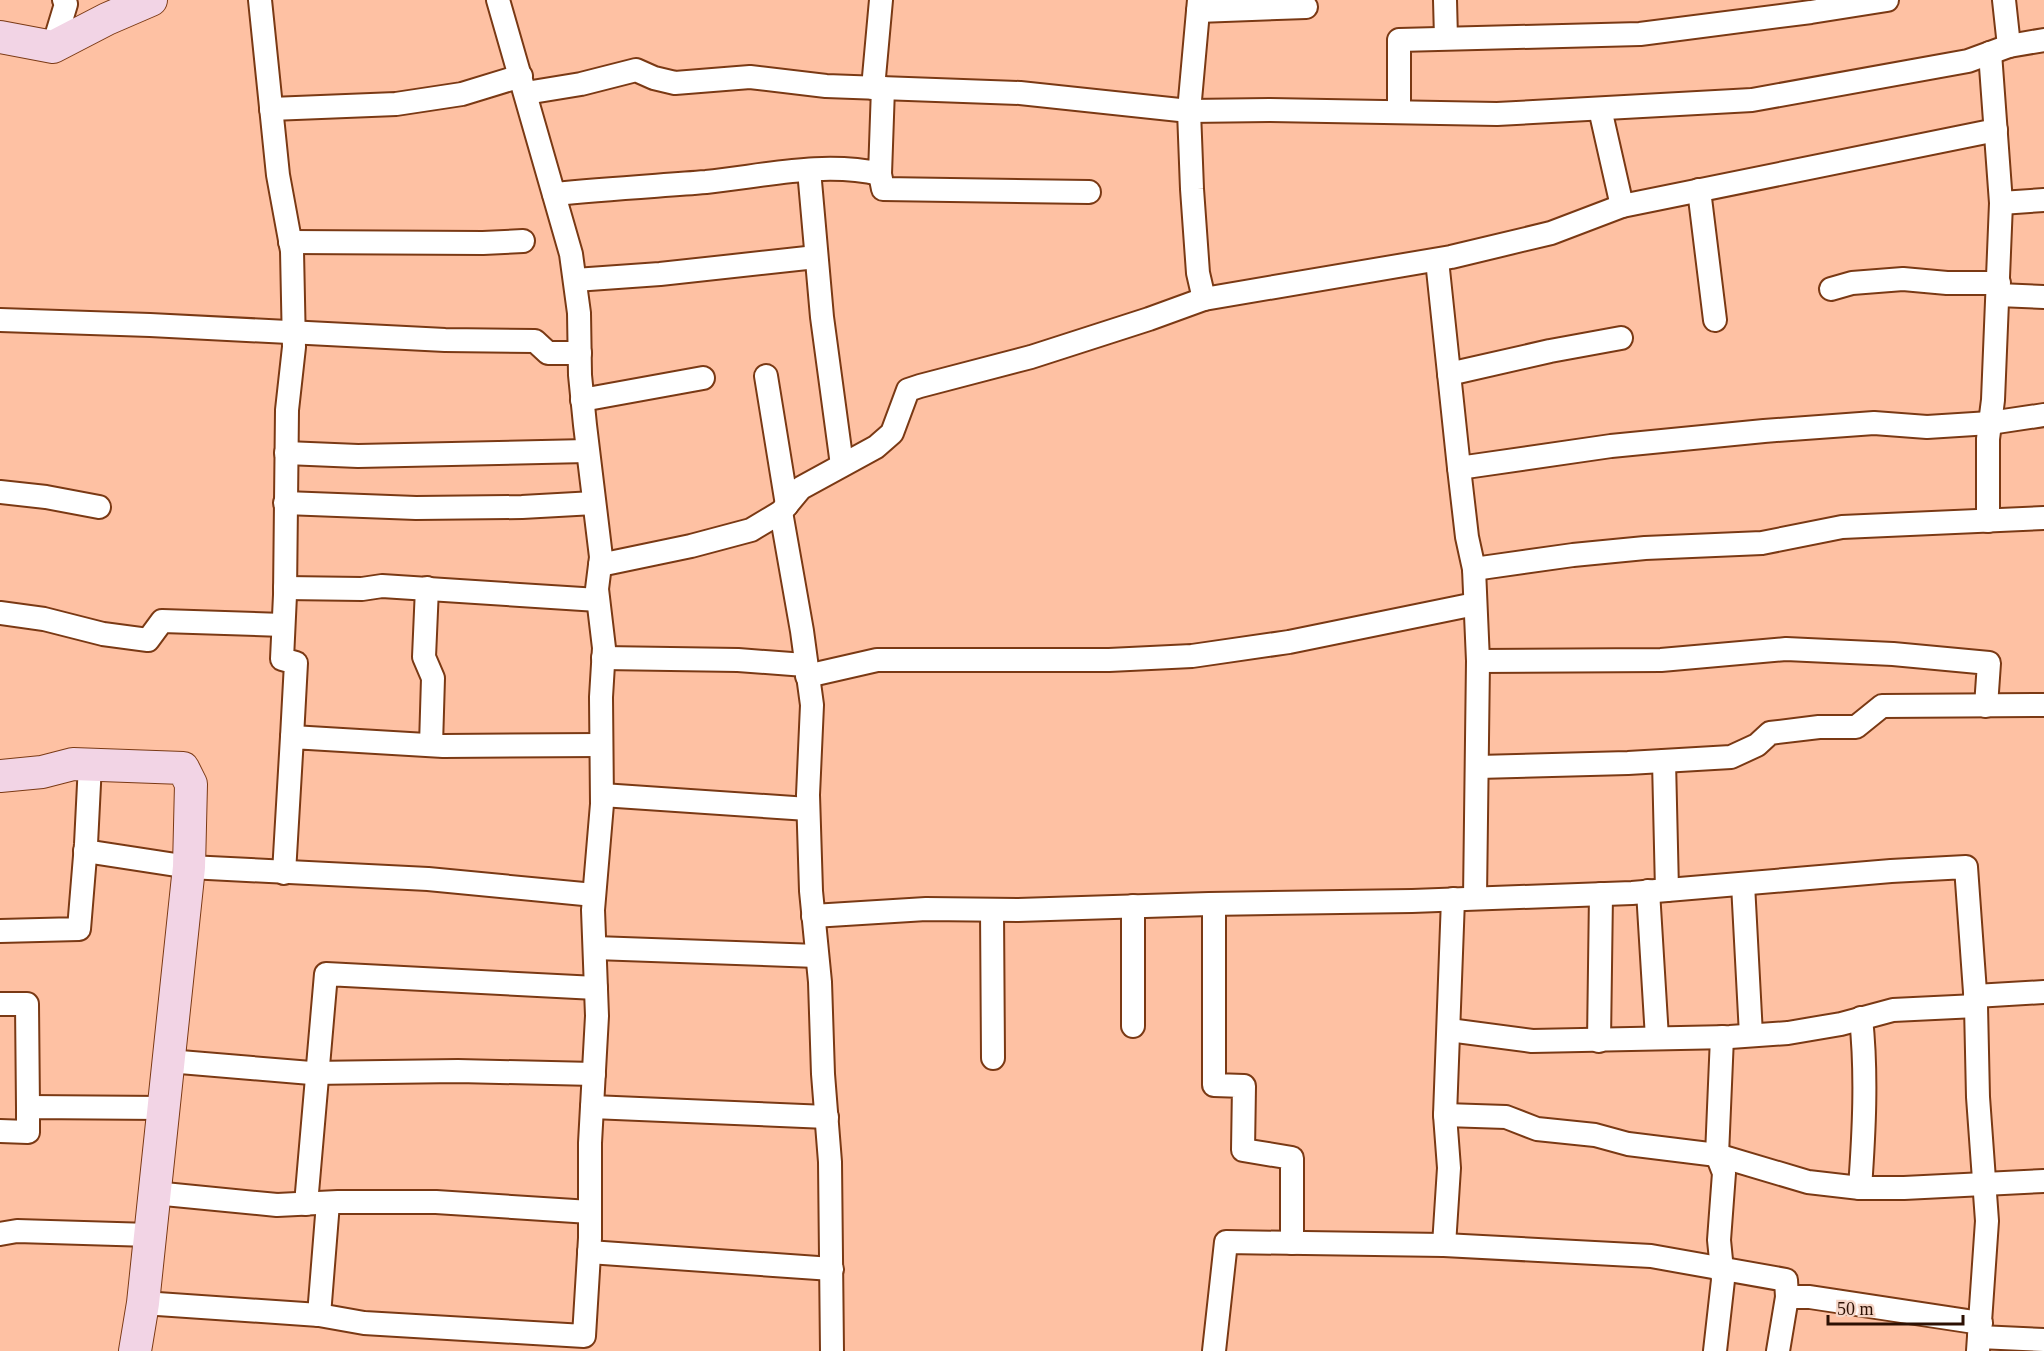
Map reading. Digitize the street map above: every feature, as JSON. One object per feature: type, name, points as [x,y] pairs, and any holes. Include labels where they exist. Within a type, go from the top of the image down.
[{"type":"street","points":[[53,48],[66,4],[64,0]]},
{"type":"street","points":[[0,37],[53,48],[107,19],[151,0]]},
{"type":"street","points":[[260,0],[278,176],[290,242],[294,347],[287,410],[282,659],[296,663],[284,873]]},
{"type":"street","points":[[143,1303],[319,1315],[364,1323],[585,1336],[597,1016],[594,895],[602,795],[603,658],[597,589],[600,565],[599,540],[587,452],[579,353],[579,313],[571,254],[498,0]]},
{"type":"street","points":[[881,0],[878,88],[880,174],[883,189],[1089,192]]},
{"type":"street","points":[[1445,0],[1446,38]]},
{"type":"street","points":[[1399,112],[1399,40],[1641,34],[1887,0]]},
{"type":"street","points":[[1989,521],[1988,439],[1993,400],[2001,203],[1996,130],[2004,0]]},
{"type":"street","points":[[1204,299],[1197,262],[1189,111],[1199,6],[1306,7]]},
{"type":"street","points":[[272,109],[396,104],[523,85],[581,84],[636,70],[654,78],[675,83],[750,76],[826,86],[1020,93],[1189,111],[1497,114],[1752,100],[1968,61],[2000,50],[2044,40]]},
{"type":"street","points":[[1600,109],[1622,206]]},
{"type":"street","points":[[600,565],[691,546],[751,530],[784,508],[801,488],[876,447],[892,433],[908,390],[1031,357],[1204,299],[1437,260],[1551,233],[1622,206],[1996,130]]},
{"type":"street","points":[[554,195],[706,182],[822,168],[865,170],[880,174]]},
{"type":"street","points":[[809,170],[822,317],[843,465]]},
{"type":"street","points":[[1699,190],[1715,320]]},
{"type":"street","points":[[2001,203],[2044,200]]},
{"type":"street","points":[[290,242],[483,243],[523,241]]},
{"type":"street","points":[[575,280],[660,274],[816,257]]},
{"type":"street","points":[[1437,260],[1467,537],[1474,568],[1478,661],[1478,766],[1449,1030],[1445,1115],[1449,1168],[1444,1245]]},
{"type":"street","points":[[1831,289],[1852,283],[1903,279],[1998,289],[2044,297]]},
{"type":"street","points":[[0,320],[445,340],[535,341],[548,353],[579,353]]},
{"type":"street","points":[[1449,374],[1550,351],[1621,338]]},
{"type":"street","points":[[766,376],[812,705],[808,808],[813,916],[831,1173],[832,1351]]},
{"type":"street","points":[[582,400],[703,378]]},
{"type":"street","points":[[1459,468],[1611,446],[1774,430],[1874,423],[1927,427],[1990,423],[2044,415]]},
{"type":"street","points":[[286,453],[358,456],[587,452]]},
{"type":"street","points":[[0,492],[46,497],[99,507]]},
{"type":"street","points":[[285,503],[416,508],[522,507],[594,502]]},
{"type":"street","points":[[1474,568],[1645,548],[1762,543],[1842,527],[2044,518]]},
{"type":"street","points":[[285,588],[362,589],[382,586],[598,600]]},
{"type":"street","points":[[428,588],[424,657],[433,678],[431,745]]},
{"type":"street","points":[[603,658],[738,660],[806,671],[877,660],[1109,660],[1192,656],[1289,642],[1475,604]]},
{"type":"street","points":[[0,613],[44,619],[103,634],[148,640],[162,621],[283,625]]},
{"type":"street","points":[[1478,661],[1660,660],[1786,649],[1903,655],[1989,663],[1986,706]]},
{"type":"street","points":[[1478,766],[1731,757],[1757,745],[1770,733],[1819,727],[1856,727],[1882,706],[2044,705]]},
{"type":"street","points":[[292,737],[431,745],[601,745]]},
{"type":"street","points":[[1657,1038],[1657,891],[1664,761]]},
{"type":"street","points":[[0,776],[42,772],[73,764],[90,764],[183,768],[191,784],[189,867],[143,1303],[135,1351]]},
{"type":"street","points":[[0,931],[79,929],[90,764]]},
{"type":"street","points":[[602,795],[808,808]]},
{"type":"street","points":[[86,851],[189,867],[428,879],[594,895]]},
{"type":"street","points":[[813,916],[926,909],[992,910],[1601,894],[1966,867],[1976,1001],[1978,1097],[1987,1221],[1979,1337]]},
{"type":"street","points":[[1743,884],[1751,1035]]},
{"type":"street","points":[[1599,1041],[1601,894]]},
{"type":"street","points":[[1214,904],[1214,1085],[1244,1086],[1243,1150],[1292,1158],[1292,1243]]},
{"type":"street","points":[[1133,906],[1133,1026]]},
{"type":"street","points":[[992,910],[993,1058]]},
{"type":"street","points":[[595,948],[817,956]]},
{"type":"street","points":[[319,1315],[318,1073],[326,974],[596,988]]},
{"type":"street","points":[[1449,1030],[1532,1041],[1599,1041],[1788,1033],[1893,1010],[2044,992]]},
{"type":"street","points":[[0,1004],[27,1004],[28,1132],[0,1131]]},
{"type":"street","points":[[1860,1188],[1864,1083],[1861,1018]]},
{"type":"street","points":[[1715,1351],[1723,1280],[1719,1240],[1724,1173],[1717,1155],[1722,1037]]},
{"type":"street","points":[[168,1061],[318,1073],[447,1071],[594,1074]]},
{"type":"street","points":[[28,1107],[163,1108]]},
{"type":"street","points":[[592,1107],[827,1117]]},
{"type":"street","points":[[1445,1115],[1506,1117],[1538,1129],[1595,1135],[1628,1144],[1717,1155],[1808,1182],[1860,1188],[2044,1181]]},
{"type":"street","points":[[154,1193],[277,1205],[436,1202],[590,1212]]},
{"type":"street","points":[[0,1234],[17,1231],[150,1235]]},
{"type":"street","points":[[1214,1351],[1226,1242],[1444,1245],[1651,1256],[1786,1280],[1787,1297],[1778,1351]]},
{"type":"street","points":[[589,1252],[832,1269]]},
{"type":"street","points":[[1787,1297],[1810,1297],[1979,1337],[2044,1340]]}]
